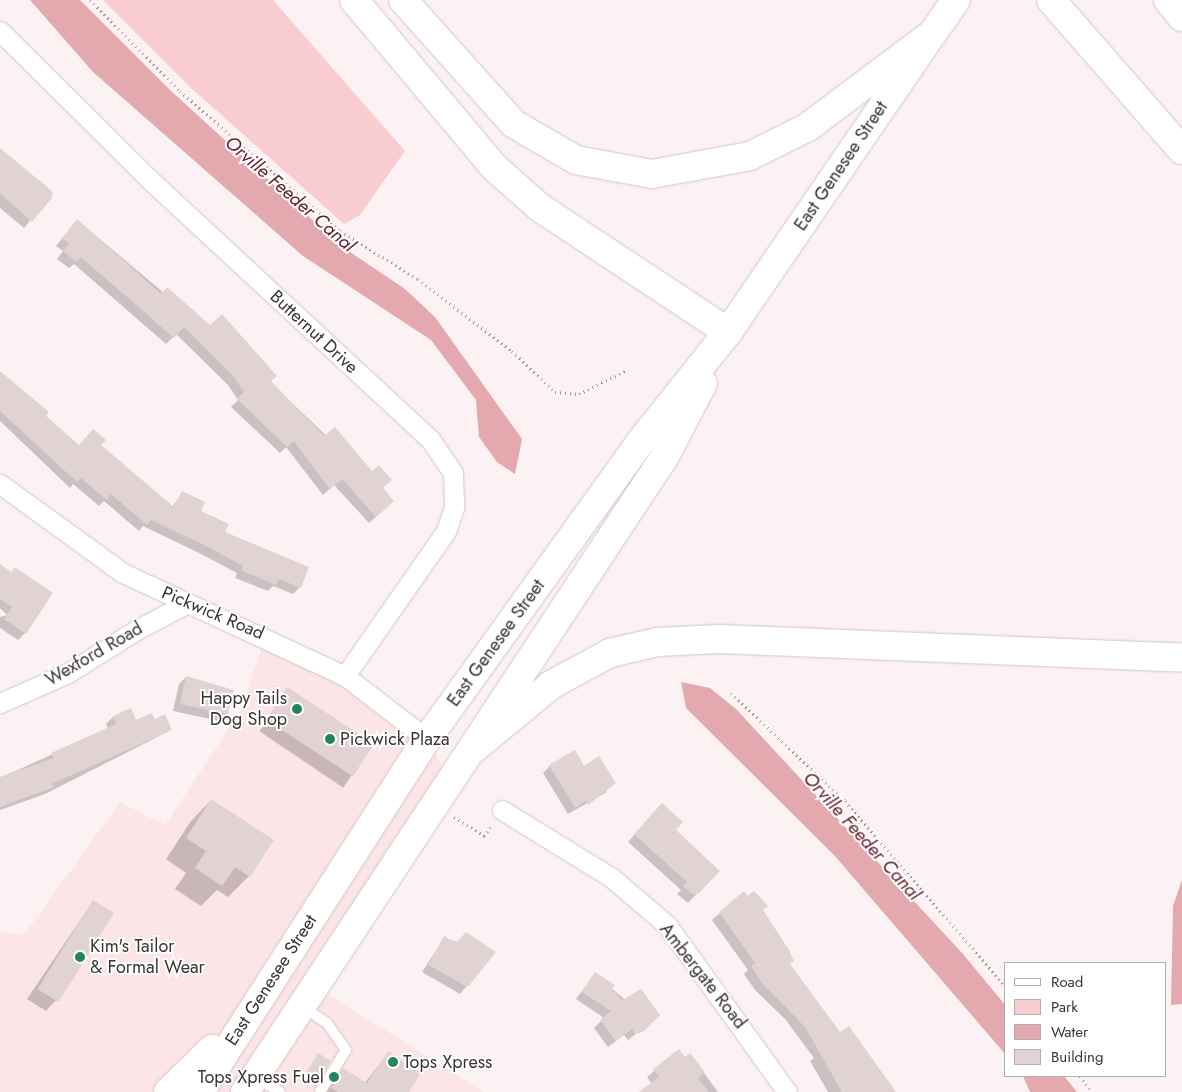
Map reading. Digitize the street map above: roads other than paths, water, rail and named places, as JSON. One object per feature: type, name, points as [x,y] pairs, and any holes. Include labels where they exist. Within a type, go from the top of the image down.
[{"type":"main road","points":[[354,0],[494,167],[539,207],[728,332]]},
{"type":"main road","points":[[403,0],[514,124],[576,160],[652,174],[750,156],[808,127],[933,33]]},
{"type":"main road","name":"East Genesee Street","points":[[200,1092],[427,739],[641,441],[728,332],[956,0]]},
{"type":"main road","points":[[1168,0],[1182,17]]},
{"type":"main road","points":[[1059,9],[1182,150]]},
{"type":"main road","name":"East Genesee Street","points":[[250,1084],[665,456],[728,332]]},
{"type":"main road","points":[[471,751],[551,685],[610,653],[657,642],[719,639],[1182,658]]},
{"type":"main road","points":[[427,739],[450,780]]},
{"type":"main road","points":[[168,1092],[252,1009]]},
{"type":"street","name":"Butternut Drive","points":[[0,31],[150,180],[430,439],[453,473],[454,507],[446,531],[345,676]]},
{"type":"street","name":"Pickwick Road","points":[[0,484],[123,572],[188,604],[266,635],[345,676],[427,739]]},
{"type":"street","name":"Wexford Road","points":[[0,702],[68,673],[138,629],[188,604]]},
{"type":"street","name":"Ambergate Road","points":[[502,810],[612,878],[666,925],[787,1092]]},
{"type":"lane","points":[[301,1006],[326,1023],[346,1050],[320,1092]]},
{"type":"lane","points":[[250,1084],[280,1092]]},
{"type":"water","points":[[30,0],[80,0],[170,90],[341,246],[405,289],[435,317],[522,439],[515,474],[497,462],[479,437],[476,400],[431,340],[303,256],[93,72]]},
{"type":"water","points":[[681,682],[710,688],[736,709],[963,954],[1004,1004],[1004,1053],[834,855],[686,708]]},
{"type":"water","points":[[1182,880],[1182,1004],[1171,1005],[1173,906]]},
{"type":"water","points":[[1023,1077],[1065,1077],[1077,1092],[1030,1092]]},
{"type":"place","name":"Happy Tails Dog Shop","points":[[297,709]]},
{"type":"place","name":"Pickwick Plaza","points":[[330,739]]},
{"type":"place","name":"Kim's Tailor & Formal Wear","points":[[80,957]]},
{"type":"place","name":"Tops Xpress","points":[[393,1062]]},
{"type":"place","name":"Tops Xpress Fuel","points":[[334,1077]]},
{"type":"water label","name":"Orville Feeder Canal","points":[[290,194]]},
{"type":"water label","name":"Orville Feeder Canal","points":[[862,836]]}]
